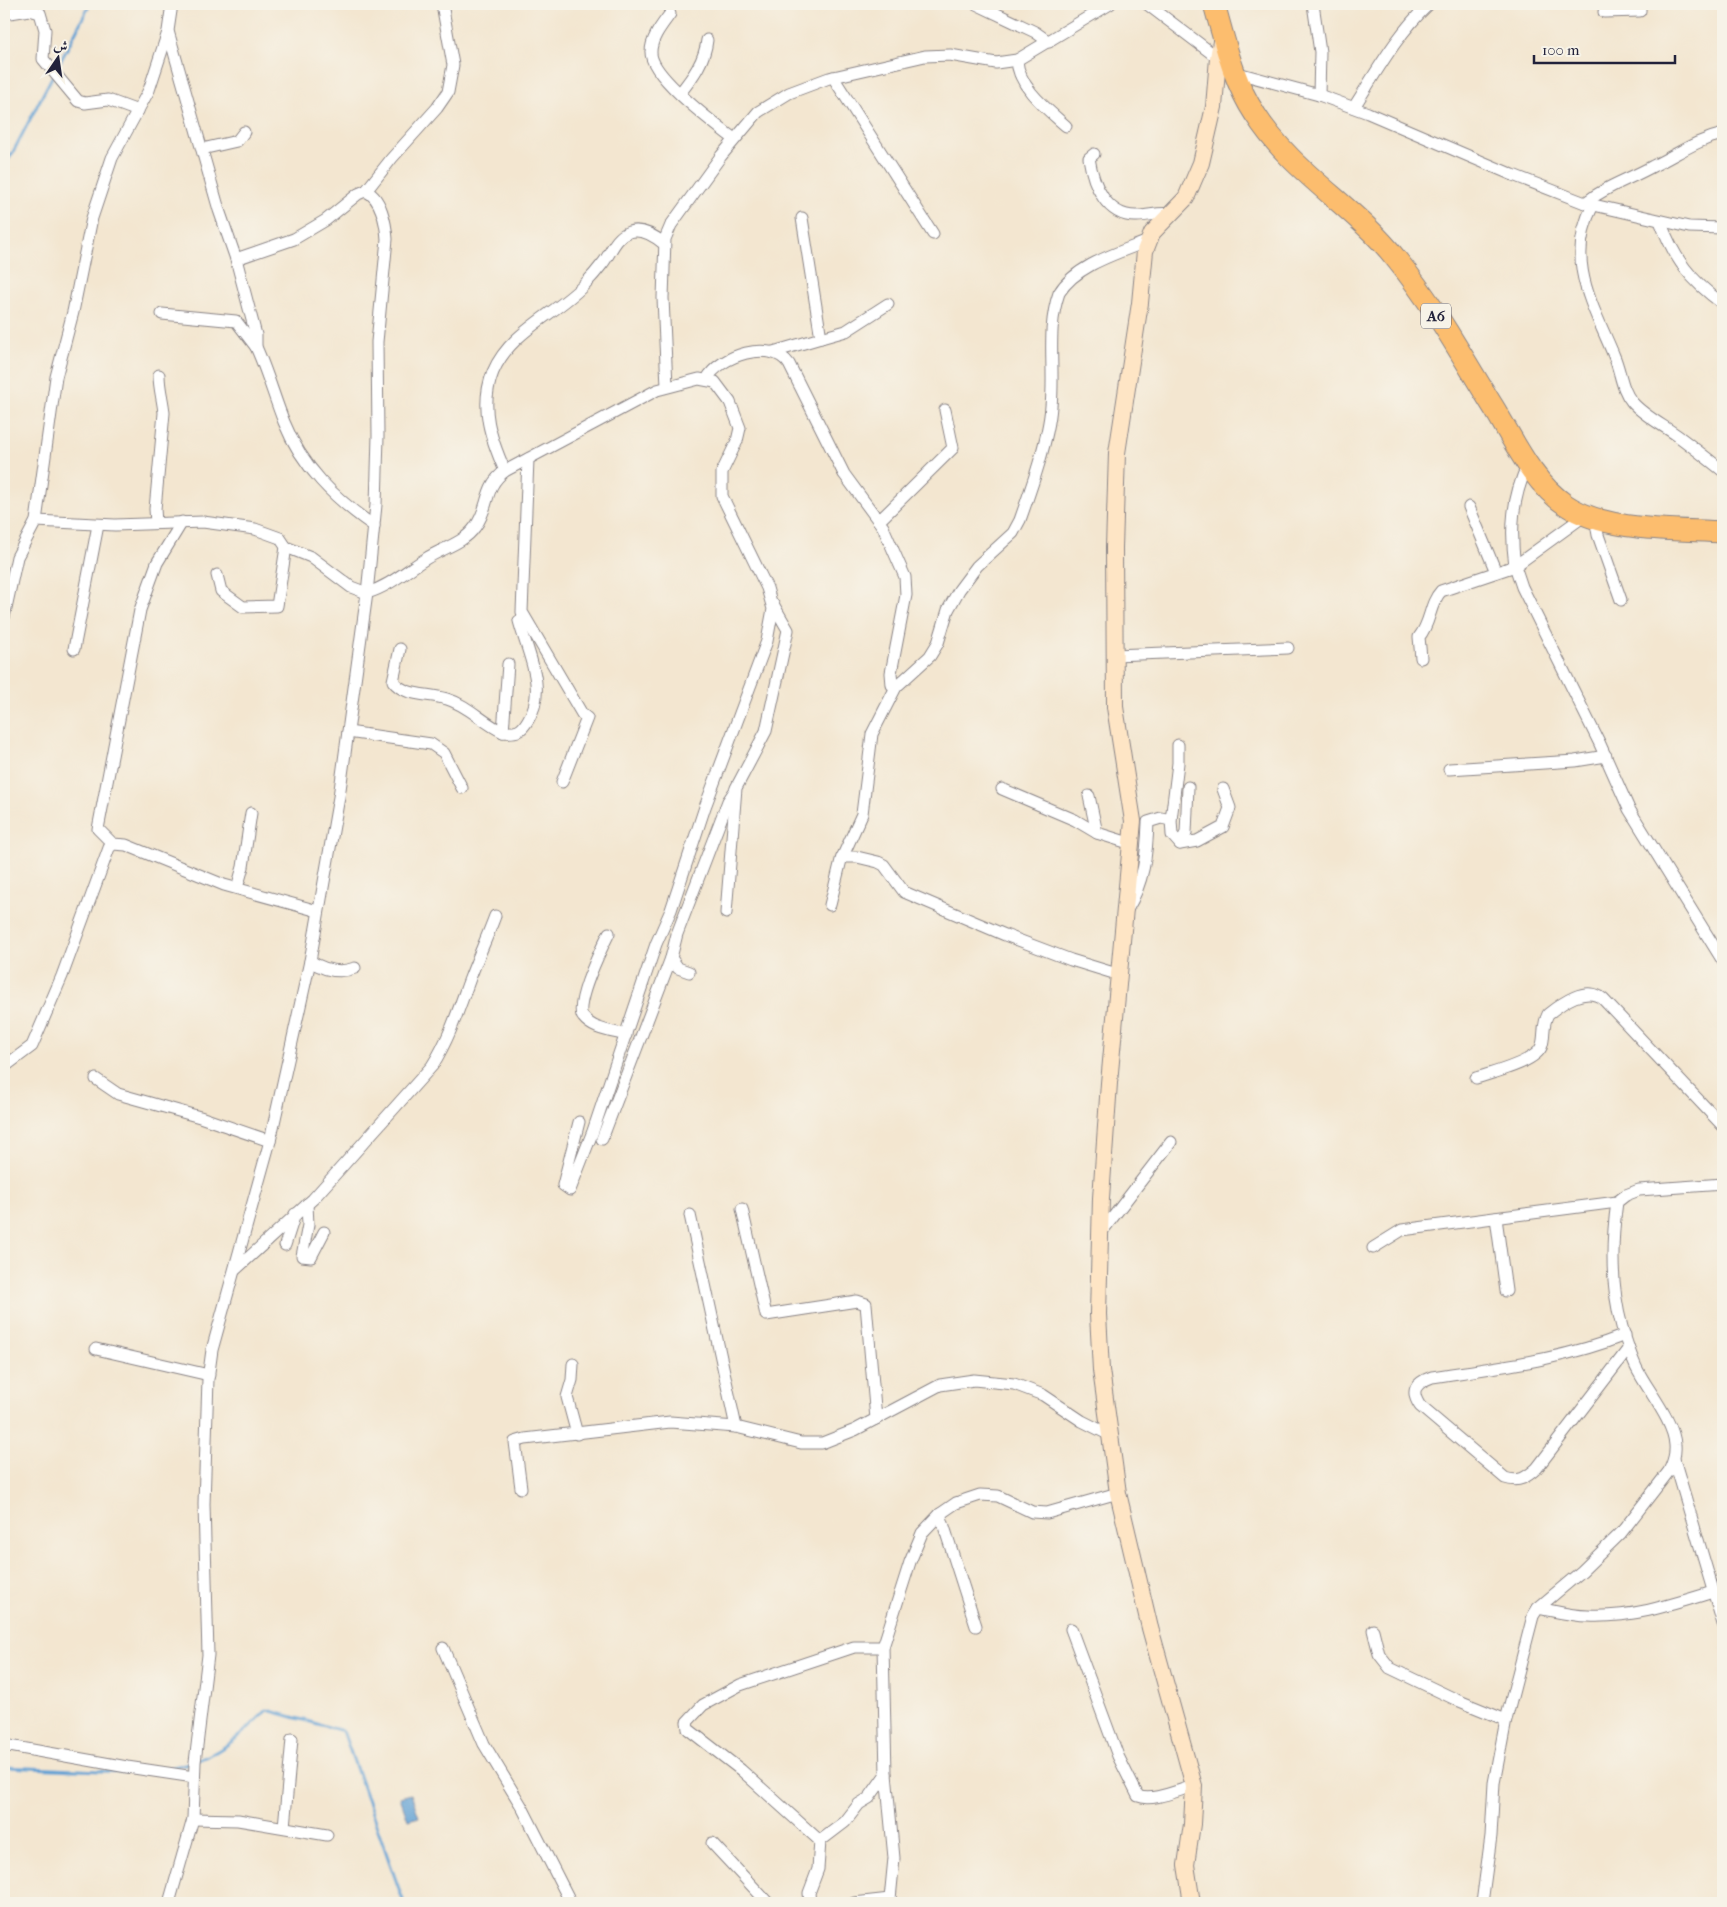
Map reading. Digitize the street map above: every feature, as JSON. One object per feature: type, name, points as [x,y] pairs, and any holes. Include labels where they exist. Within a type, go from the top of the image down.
[{"type":"highway","name":"A6","points":[[1214,4],[1234,72],[1255,115],[1285,153],[1379,239],[1403,267],[1433,310],[1528,464],[1555,497],[1589,517],[1648,527],[1723,532]]},
{"type":"street","points":[[4,617],[17,558],[36,521],[56,377],[73,312],[92,218],[112,158],[149,90],[168,31],[172,4]]},
{"type":"street","points":[[236,259],[294,240],[317,227],[358,194],[366,191],[392,158],[437,108],[448,92],[453,65],[442,4]]},
{"type":"street","points":[[976,4],[1049,42]]},
{"type":"street","points":[[667,386],[664,244],[672,225],[734,139],[751,118],[765,105],[790,93],[833,77],[872,67],[941,54],[991,63],[1016,60],[1110,4]]},
{"type":"street","points":[[1147,4],[1218,58]]},
{"type":"street","points":[[1313,4],[1320,52],[1320,95]]},
{"type":"street","points":[[1354,107],[1394,43],[1414,18],[1429,4]]},
{"type":"street","points":[[1604,12],[1640,10],[1640,4]]},
{"type":"street","points":[[4,14],[29,10],[40,13],[45,30],[43,59],[76,100],[85,103],[108,100],[138,111]]},
{"type":"street","points":[[670,14],[651,46],[651,59],[657,69],[680,93],[734,139]]},
{"type":"street","points":[[168,31],[230,247],[236,259],[256,335],[256,347]]},
{"type":"street","points":[[1192,1903],[1186,1865],[1194,1807],[1194,1786],[1150,1628],[1118,1493],[1101,1370],[1098,1314],[1100,1234],[1108,1093],[1133,821],[1119,739],[1114,655],[1117,453],[1148,241],[1156,228],[1186,198],[1201,163],[1214,107],[1222,35]]},
{"type":"street","points":[[680,93],[698,67],[706,49],[707,40]]},
{"type":"street","points":[[1016,60],[1017,71],[1037,99],[1066,126]]},
{"type":"street","points":[[1234,72],[1320,95],[1354,107],[1514,175],[1589,204],[1700,229],[1723,228]]},
{"type":"street","points":[[833,77],[933,234]]},
{"type":"street","points":[[202,150],[237,141],[244,132]]},
{"type":"street","points":[[1723,134],[1696,142],[1654,166],[1604,189],[1589,204],[1581,251],[1582,275],[1590,303],[1615,358],[1625,391],[1640,409],[1723,471]]},
{"type":"street","points":[[1094,154],[1089,158],[1091,172],[1109,208],[1123,216],[1139,216],[1158,212],[1172,214]]},
{"type":"street","points":[[169,1903],[193,1818],[196,1748],[208,1655],[204,1504],[209,1375],[212,1350],[270,1141],[310,961],[332,841],[368,594],[374,526],[378,436],[378,314],[387,239],[382,212],[374,197],[366,191]]},
{"type":"street","points":[[802,218],[821,338]]},
{"type":"street","points":[[1660,221],[1673,253],[1683,268],[1723,304]]},
{"type":"street","points":[[505,471],[488,429],[487,417],[490,381],[505,353],[533,325],[581,288],[604,263],[621,236],[632,231],[642,232],[664,244]]},
{"type":"street","points":[[830,905],[842,857],[862,814],[872,734],[896,687],[930,656],[938,643],[948,610],[959,590],[977,566],[1013,533],[1020,520],[1049,419],[1052,383],[1050,347],[1058,293],[1064,284],[1078,272],[1148,241]]},
{"type":"street","points":[[773,352],[846,331],[888,304]]},
{"type":"street","points":[[162,314],[236,321],[256,347],[285,424],[301,455],[317,477],[341,502],[374,526]]},
{"type":"street","points":[[707,379],[712,370],[724,362],[759,350],[773,352],[782,356],[789,364],[844,474],[879,521],[896,553],[906,583],[891,673],[892,685],[896,687]]},
{"type":"street","points":[[156,523],[154,509],[164,413],[159,375]]},
{"type":"street","points":[[36,521],[98,525],[182,522],[255,529],[280,538],[286,547],[311,557],[358,591],[368,594],[381,588],[426,558],[466,537],[481,517],[491,485],[505,471],[647,394],[667,386],[707,379],[724,391],[738,418],[739,433],[722,472],[721,490],[726,506],[772,602],[788,630],[766,731],[728,800],[677,934],[671,958],[602,1139]]},
{"type":"street","points":[[879,521],[953,448],[945,410]]},
{"type":"street","points":[[528,459],[522,612],[582,714],[587,718],[562,782]]},
{"type":"street","points":[[1528,464],[1517,491],[1512,514],[1515,566],[1522,587],[1606,756],[1628,808],[1723,961]]},
{"type":"street","points":[[1469,507],[1496,572]]},
{"type":"street","points":[[1421,658],[1419,637],[1428,625],[1435,598],[1441,591],[1515,566],[1589,517],[1598,535],[1621,600]]},
{"type":"street","points":[[182,522],[157,563],[140,610],[98,829],[113,844],[126,845],[237,888],[318,911]]},
{"type":"street","points":[[74,649],[98,525]]},
{"type":"street","points":[[217,575],[221,591],[243,607],[277,606],[286,547]]},
{"type":"street","points":[[579,1122],[563,1185],[570,1190],[705,807],[767,641],[773,614],[772,602]]},
{"type":"street","points":[[400,649],[394,681],[398,688],[459,703],[491,727],[503,732],[515,733],[522,730],[531,716],[536,696],[533,663],[519,621],[525,618]]},
{"type":"street","points":[[1114,655],[1288,648]]},
{"type":"street","points":[[503,732],[508,664]]},
{"type":"street","points":[[348,732],[431,744],[444,753],[462,788]]},
{"type":"street","points":[[1178,745],[1178,763],[1171,820],[1172,835],[1180,844]]},
{"type":"street","points":[[1449,769],[1606,756]]},
{"type":"street","points":[[1180,844],[1186,833],[1188,787]]},
{"type":"street","points":[[726,913],[736,788]]},
{"type":"street","points":[[1002,789],[1075,820],[1097,833],[1132,844]]},
{"type":"street","points":[[1180,844],[1197,841],[1223,827],[1230,808],[1223,789]]},
{"type":"street","points":[[1089,796],[1097,833]]},
{"type":"street","points":[[237,888],[243,867],[251,813]]},
{"type":"street","points":[[1126,912],[1137,893],[1147,859],[1148,822],[1161,818],[1171,820]]},
{"type":"street","points":[[4,1067],[32,1046],[62,976],[113,844]]},
{"type":"street","points":[[842,857],[857,857],[878,862],[884,865],[904,892],[1005,935],[1071,960],[1120,975]]},
{"type":"street","points":[[234,1271],[307,1204],[432,1066],[459,1013],[469,981],[495,916]]},
{"type":"street","points":[[609,933],[589,979],[580,1010],[582,1016],[601,1029],[626,1035]]},
{"type":"street","points":[[671,958],[678,968],[689,972]]},
{"type":"street","points":[[310,961],[327,969],[345,972],[355,968]]},
{"type":"street","points":[[1476,1078],[1534,1056],[1542,1045],[1543,1028],[1548,1014],[1582,994],[1595,994],[1603,999],[1723,1126]]},
{"type":"street","points":[[96,1078],[118,1094],[200,1116],[270,1141]]},
{"type":"street","points":[[1100,1234],[1171,1142]]},
{"type":"street","points":[[1373,1248],[1402,1230],[1617,1202],[1626,1195],[1639,1190],[1723,1184]]},
{"type":"street","points":[[1617,1202],[1614,1228],[1613,1286],[1625,1335],[1636,1367],[1672,1429],[1675,1444],[1674,1459],[1723,1624]]},
{"type":"street","points":[[307,1204],[308,1225],[302,1256],[311,1257],[324,1232]]},
{"type":"street","points":[[742,1209],[766,1316],[857,1301],[866,1304],[876,1418]]},
{"type":"street","points":[[285,1245],[295,1214]]},
{"type":"street","points":[[690,1216],[736,1427]]},
{"type":"street","points":[[1496,1218],[1506,1290]]},
{"type":"street","points":[[1625,1335],[1600,1345],[1549,1358],[1432,1377],[1420,1381],[1415,1387],[1414,1397],[1420,1406],[1505,1478],[1516,1481],[1527,1477],[1537,1468],[1629,1348]]},
{"type":"street","points":[[96,1348],[209,1375]]},
{"type":"street","points":[[573,1364],[572,1380],[566,1397],[577,1434]]},
{"type":"street","points":[[521,1488],[515,1442],[555,1434],[577,1434],[670,1422],[736,1427],[801,1442],[822,1443],[840,1437],[940,1384],[974,1380],[1014,1384],[1043,1395],[1082,1421],[1110,1435]]},
{"type":"street","points":[[1482,1903],[1491,1836],[1494,1783],[1506,1720],[1530,1625],[1538,1608],[1582,1571],[1621,1533],[1664,1478],[1674,1459]]},
{"type":"street","points":[[854,1903],[891,1901],[894,1858],[886,1774],[883,1648],[910,1562],[925,1528],[956,1503],[980,1495],[998,1496],[1032,1512],[1047,1514],[1118,1493]]},
{"type":"street","points":[[940,1514],[976,1626]]},
{"type":"street","points":[[1538,1608],[1586,1616],[1617,1616],[1647,1611],[1713,1592]]},
{"type":"street","points":[[1071,1629],[1118,1756],[1138,1796],[1144,1798],[1158,1797],[1194,1786]]},
{"type":"street","points":[[1373,1630],[1379,1654],[1390,1668],[1457,1700],[1506,1720]]},
{"type":"street","points":[[820,1841],[741,1770],[688,1729],[687,1722],[703,1705],[740,1685],[854,1647],[883,1648]]},
{"type":"street","points":[[443,1648],[484,1746],[522,1807],[571,1903]]},
{"type":"street","points":[[284,1827],[292,1740]]},
{"type":"street","points":[[4,1745],[127,1767],[194,1773]]},
{"type":"street","points":[[810,1903],[809,1893],[818,1869],[820,1841],[845,1822],[859,1804],[869,1798],[886,1774]]},
{"type":"street","points":[[193,1818],[238,1820],[327,1835]]},
{"type":"street","points":[[712,1843],[768,1903]]},
{"type":"water","points":[[411,1794],[419,1817],[408,1820],[400,1797]]},
{"type":"waterway","points":[[56,70],[90,4]]},
{"type":"waterway","points":[[4,166],[53,75]]},
{"type":"waterway","points":[[198,1760],[227,1745],[267,1710],[343,1731],[404,1903]]},
{"type":"waterway","points":[[166,1769],[192,1762]]},
{"type":"waterway","points":[[4,1767],[126,1772]]}]
